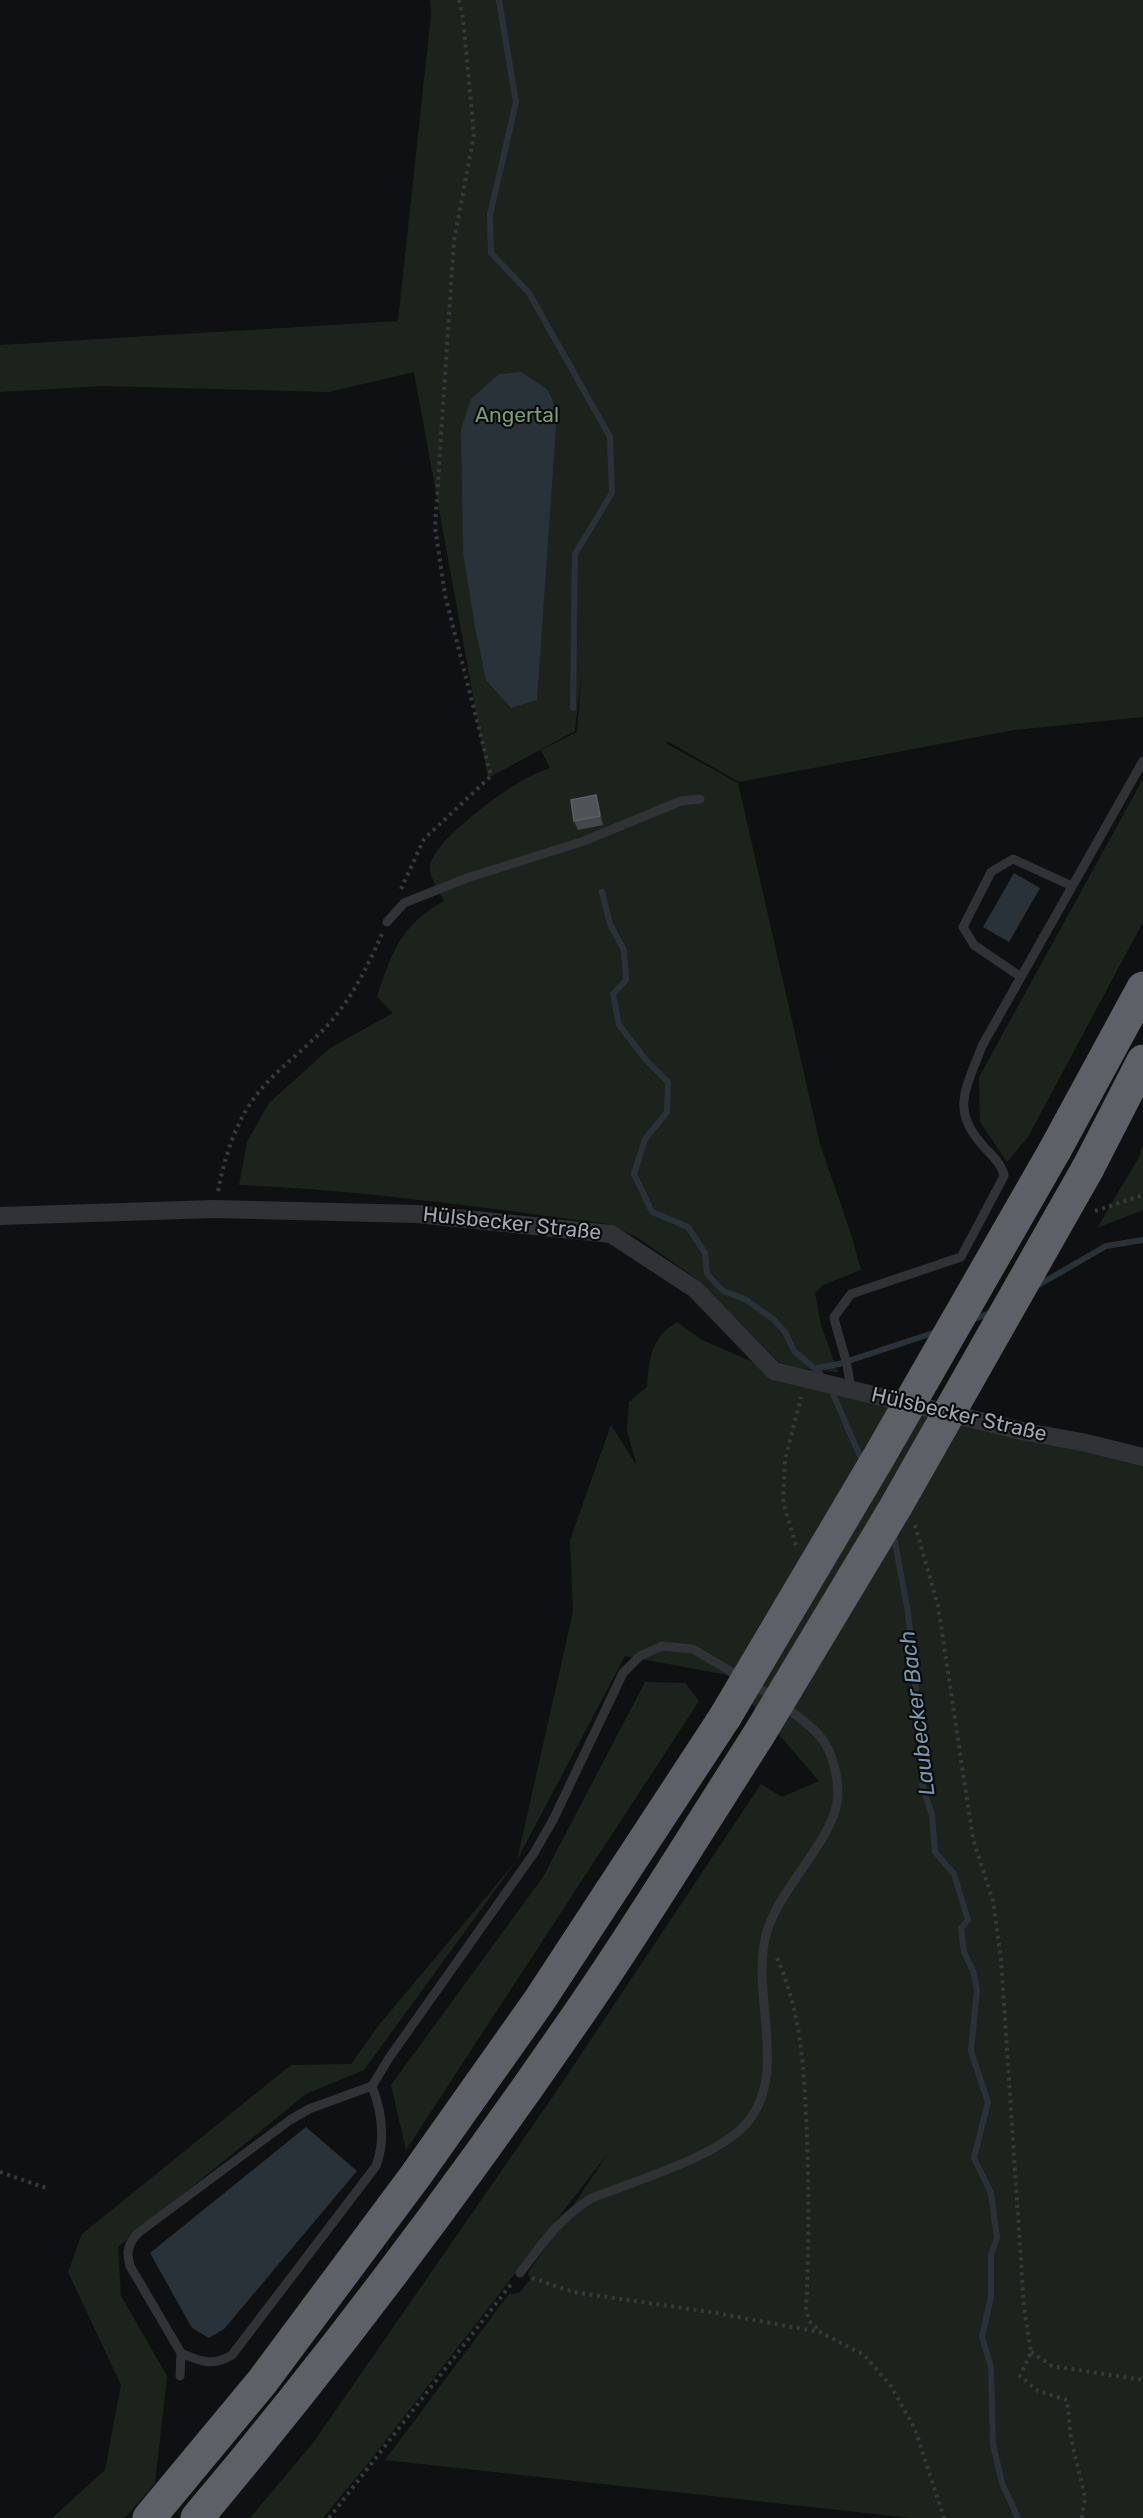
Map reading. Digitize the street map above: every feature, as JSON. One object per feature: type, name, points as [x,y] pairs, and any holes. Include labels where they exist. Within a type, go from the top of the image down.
[{"type":"highway","points":[[149,2518],[262,2382],[416,2175],[539,2001],[725,1717],[880,1455],[1055,1150],[1143,987]]},
{"type":"highway","points":[[198,2518],[292,2405],[433,2220],[573,2023],[758,1737],[895,1508],[1088,1168],[1143,1061]]},
{"type":"street","name":"Hülsbecker Straße","points":[[0,1216],[214,1209],[417,1214],[611,1234],[695,1289],[774,1371],[850,1381],[1143,1457]]},
{"type":"lane","points":[[850,1381],[834,1317],[851,1294],[961,1257],[1004,1176],[999,1165],[974,1137],[962,1108],[963,1097],[982,1046],[1143,761]]},
{"type":"lane","points":[[387,922],[404,903],[467,878],[584,841],[681,801],[700,799]]},
{"type":"lane","points":[[1020,977],[974,945],[963,927],[991,872],[1013,859],[1072,886]]},
{"type":"lane","points":[[180,2376],[181,2353],[130,2266],[127,2255],[130,2242],[138,2233],[290,2120],[309,2109],[372,2085],[534,1853],[553,1820],[623,1674],[640,1656],[662,1646],[693,1649],[771,1695],[822,1739],[835,1767],[838,1796],[833,1818],[776,1907],[764,1941],[761,1972],[767,2058],[766,2081],[760,2102],[747,2123],[732,2138],[711,2151],[592,2198],[574,2209],[560,2221],[520,2274]]},
{"type":"lane","points":[[181,2353],[198,2361],[210,2363],[222,2361],[232,2355],[376,2166],[381,2153],[382,2132],[381,2115],[372,2085]]},
{"type":"path","points":[[214,1209],[222,1170],[232,1140],[252,1101],[280,1068],[322,1031],[341,1009],[374,952],[424,839],[491,776],[445,595],[435,527],[454,240],[474,135],[463,18],[459,0]]},
{"type":"path","points":[[915,1523],[930,1569],[938,1606],[973,1839],[993,1901],[1001,1959],[1024,2307],[1031,2352],[1020,2376],[1038,2391],[1067,2400],[1071,2439],[1085,2496],[1082,2518]]},
{"type":"path","points":[[764,1941],[775,1951],[790,1986],[798,2019],[805,2082],[807,2148],[806,2308],[809,2321],[820,2332]]},
{"type":"path","points":[[0,2172],[49,2189]]},
{"type":"path","points":[[329,2518],[520,2274],[573,2292],[710,2312],[820,2332],[864,2355],[891,2386],[915,2429],[944,2518]]},
{"type":"path","points":[[1031,2352],[1052,2366],[1143,2380]]},
{"type":"green space","name":"Angertal","points":[[430,0],[1143,0],[1143,717],[1014,730],[739,782],[667,741],[667,744],[738,783],[820,1144],[861,1270],[823,1285],[815,1293],[821,1325],[838,1372],[798,1368],[779,1362],[697,1279],[637,1237],[608,1224],[378,1195],[239,1185],[247,1142],[269,1103],[330,1048],[393,1013],[377,997],[387,967],[408,930],[429,910],[444,901],[430,871],[434,857],[454,832],[483,808],[523,780],[550,768],[541,750],[577,732],[582,668],[575,731],[488,778],[414,372],[329,392],[103,386],[0,392],[0,345],[398,321],[431,15]]},
{"type":"green space","points":[[1143,779],[1143,922],[1028,1137],[1007,1162],[980,1122],[979,1077]]},
{"type":"green space","points":[[1143,1144],[1143,1210],[1097,1228],[1138,1159]]},
{"type":"green space","points":[[677,1322],[702,1340],[774,1371],[1143,1464],[1143,2518],[911,2518],[385,2460],[509,2294],[519,2293],[530,2280],[528,2273],[609,2152],[323,2518],[250,2518],[313,2443],[556,2092],[761,1784],[782,1797],[819,1781],[727,1675],[625,1656],[517,1860],[573,1612],[570,1540],[611,1425],[637,1466],[627,1431],[629,1402],[647,1387],[653,1350],[668,1328]]},
{"type":"green space","points":[[645,1682],[685,1683],[699,1701],[406,2150],[391,2085],[543,1877]]},
{"type":"green space","points":[[517,1860],[364,2070],[306,2094],[118,2247],[121,2296],[167,2376],[155,2483],[125,2518],[52,2518],[105,2470],[121,2385],[68,2272],[82,2234],[291,2065],[351,2064],[379,2025]]},
{"type":"shaded area","points":[[521,372],[548,390],[557,412],[537,700],[511,708],[486,680],[475,627],[463,552],[461,429],[471,399],[499,374]]},
{"type":"shaded area","points":[[1014,873],[1040,888],[1009,942],[983,927]]},
{"type":"shaded area","points":[[306,2127],[357,2171],[224,2329],[209,2338],[192,2328],[150,2253]]},
{"type":"building","points":[[596,795],[600,816],[574,821],[571,800]]},
{"type":"waterway","name":"Laubecker Bach","points":[[499,0],[516,102],[490,215],[491,253],[529,293],[610,437],[612,493],[575,554],[573,708]]},
{"type":"waterway","name":"Laubecker Bach","points":[[602,892],[610,924],[624,950],[626,980],[613,994],[619,1025],[646,1060],[668,1082],[667,1112],[645,1139],[634,1174],[652,1212],[688,1227],[705,1253],[707,1274],[723,1291],[745,1299],[773,1319],[785,1332],[794,1351],[820,1373]]},
{"type":"waterway","points":[[1035,1287],[1106,1246],[1143,1240]]},
{"type":"waterway","points":[[971,1320],[993,1312]]},
{"type":"waterway","points":[[817,1368],[839,1364],[936,1332]]},
{"type":"waterway","name":"Laubecker Bach","points":[[833,1394],[863,1463]]},
{"type":"waterway","name":"Laubecker Bach","points":[[893,1532],[908,1612],[916,1692],[930,1777],[922,1785],[932,1815],[935,1852],[954,1874],[968,1920],[961,1928],[964,1952],[973,1971],[977,1990],[971,2051],[988,2102],[974,2158],[991,2193],[997,2238],[991,2255],[991,2297],[982,2337],[991,2367],[993,2444],[1002,2483],[1018,2518]]}]
